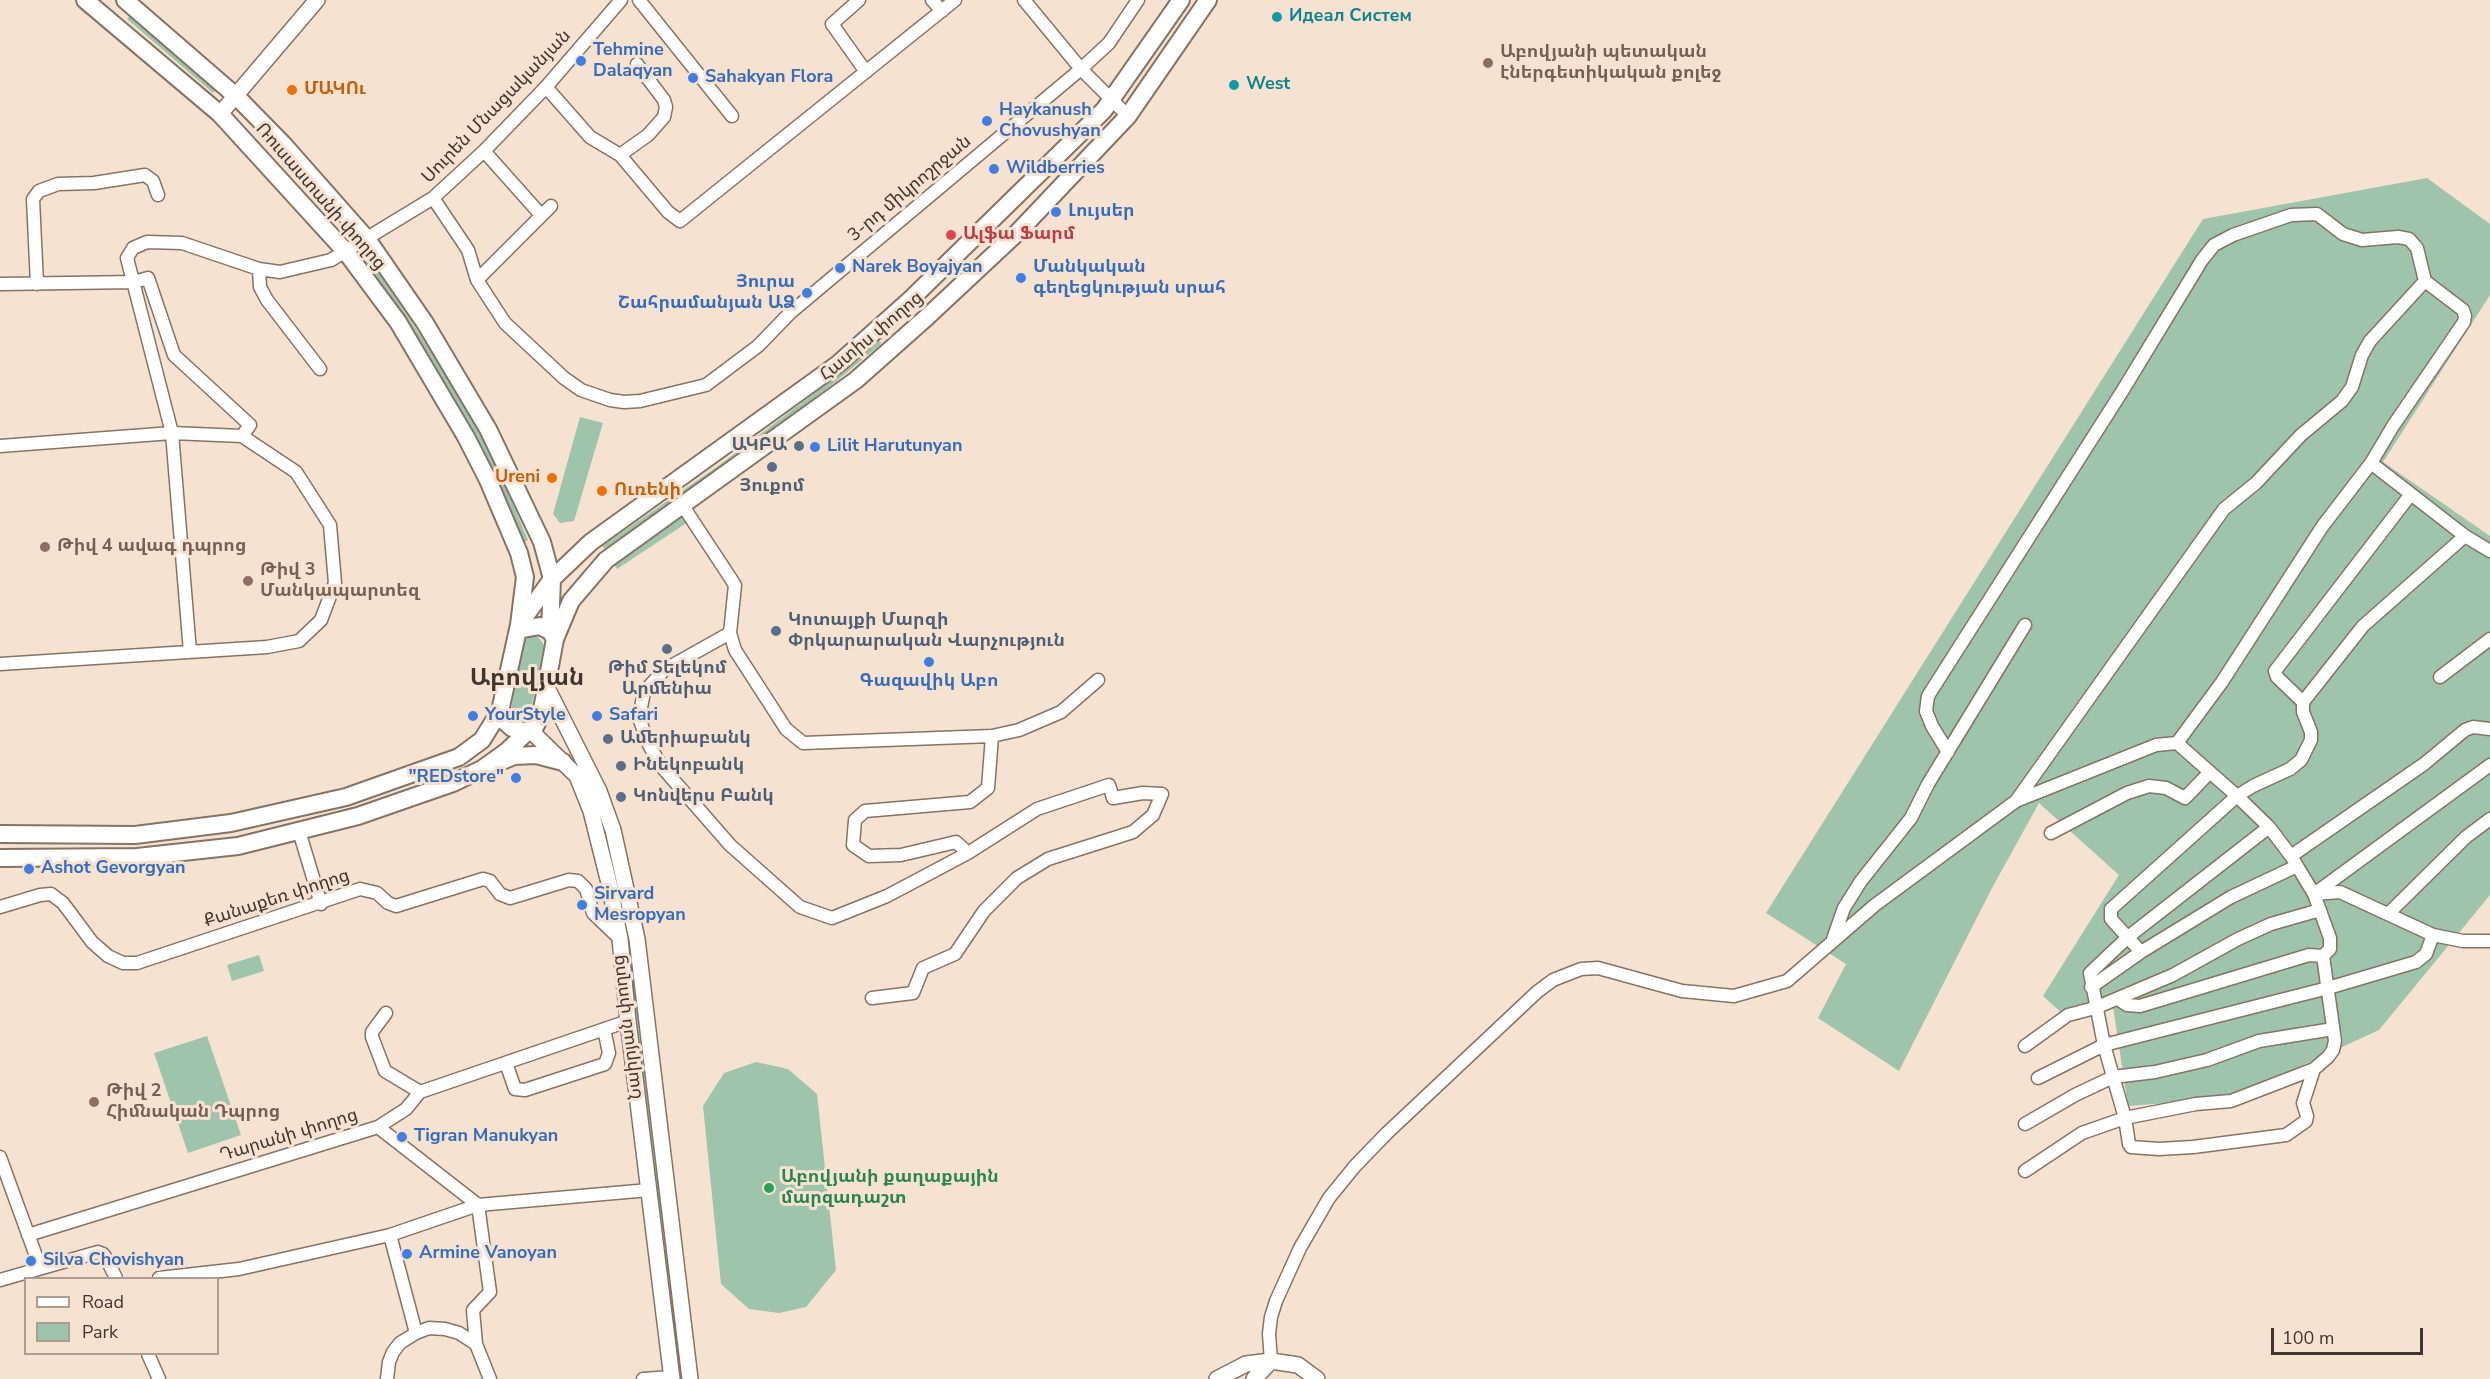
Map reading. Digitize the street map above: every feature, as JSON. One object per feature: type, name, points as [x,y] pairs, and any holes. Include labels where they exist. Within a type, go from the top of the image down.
[{"type":"main road","name":"Ռուսաստանի փողոց","points":[[0,834],[135,835],[231,823],[346,797],[459,757],[482,740],[500,711],[518,628],[525,577],[519,553],[488,480],[466,437],[398,322],[346,252],[220,114],[85,0]]},
{"type":"main road","name":"Ռուսաստանի փողոց","points":[[124,0],[237,97],[284,145],[367,239],[425,323],[488,429],[542,542],[552,579],[552,635]]},
{"type":"main road","name":"Հատիս փողոց","points":[[518,628],[552,579],[591,542],[838,364],[911,299],[1000,214],[1112,100],[1181,0]]},
{"type":"main road","name":"Հատիս փողոց","points":[[552,635],[571,601],[606,560],[683,507],[856,380],[1018,232],[1128,116],[1208,0]]},
{"type":"main road","points":[[482,769],[507,751],[529,731],[541,716],[552,635],[540,626],[518,628]]},
{"type":"main road","points":[[500,711],[512,728],[529,731]]},
{"type":"main road","points":[[0,858],[137,858],[238,846],[358,816],[453,783],[514,756],[536,755],[563,762]]},
{"type":"street","points":[[220,114],[237,97],[317,0]]},
{"type":"street","points":[[639,0],[732,116]]},
{"type":"street","points":[[859,0],[832,24],[866,72]]},
{"type":"street","points":[[932,0],[942,11]]},
{"type":"street","points":[[546,87],[590,137],[620,155],[668,212],[680,221],[956,0]]},
{"type":"street","points":[[1024,0],[1082,69],[1128,116]]},
{"type":"street","name":"3-րդ միկրոշրջան","points":[[433,198],[468,250],[477,280],[505,323],[564,378],[581,390],[610,400],[624,402],[640,401],[706,385],[759,346],[790,313],[1082,69],[1109,43],[1138,0]]},
{"type":"street","name":"Սուրեն Մնացականյան","points":[[190,652],[172,433],[127,258],[133,248],[147,242],[182,243],[259,269],[280,272],[332,260],[433,198],[484,151],[546,87],[616,2]]},
{"type":"street","points":[[620,155],[648,135],[664,117],[666,107],[664,100],[637,64]]},
{"type":"street","points":[[484,151],[541,215]]},
{"type":"street","points":[[37,284],[33,199],[39,191],[58,184],[94,183],[145,175],[153,181],[158,195]]},
{"type":"street","points":[[477,280],[530,230],[551,206]]},
{"type":"street","points":[[1948,752],[1932,726],[1926,711],[1928,696],[2111,409],[2202,260],[2214,245],[2233,235],[2291,215],[2317,214],[2343,234],[2362,240],[2398,237],[2409,239],[2417,248],[2426,280],[2463,310],[2464,322],[2393,426],[2371,463],[2322,527],[2222,682],[2176,743]]},
{"type":"street","points":[[259,269],[260,287],[267,300],[320,369]]},
{"type":"street","points":[[0,284],[134,282],[148,278],[174,355],[250,425],[242,436]]},
{"type":"street","points":[[2016,801],[2224,509],[2256,483],[2301,435],[2342,401],[2352,387],[2362,355],[2370,341],[2426,280]]},
{"type":"street","points":[[0,446],[172,433],[242,436],[296,472],[330,525],[335,583],[321,620],[299,641],[267,648],[0,664]]},
{"type":"street","points":[[2371,463],[2465,536],[2490,551]]},
{"type":"street","points":[[2141,952],[2111,919],[2111,909],[2238,796],[2253,786],[2290,769],[2301,760],[2311,740],[2311,732],[2303,712],[2302,702],[2277,677],[2275,671],[2411,494]]},
{"type":"street","points":[[683,507],[735,585],[730,633],[735,650],[786,729],[803,743],[992,736],[1019,730],[1061,712],[1098,680]]},
{"type":"street","points":[[2302,702],[2363,626],[2465,536]]},
{"type":"street","points":[[1831,943],[1844,908],[1861,881],[1911,818],[2025,625]]},
{"type":"street","points":[[730,633],[664,670],[644,692],[639,718],[649,745],[662,767],[730,845],[800,907],[832,918],[887,896],[968,853],[1037,810],[1109,785],[1113,798],[1143,793],[1162,794],[1153,815],[1133,832],[1048,859],[1017,878],[984,911],[955,954],[922,968],[913,993],[872,998]]},
{"type":"street","points":[[2440,677],[2490,639]]},
{"type":"street","name":"Նաիրյան փողոց","points":[[546,686],[599,791],[613,830],[637,939],[690,1379]]},
{"type":"street","points":[[2091,987],[2141,952],[2294,861],[2424,764],[2464,730],[2474,727],[2490,729]]},
{"type":"street","name":"Նաիրյան փողոց","points":[[529,731],[578,776],[586,797],[609,883],[620,939],[672,1378]]},
{"type":"street","points":[[968,853],[956,842],[901,855],[869,856],[853,844],[855,820],[865,811],[894,807],[934,807],[970,802],[988,788],[992,736]]},
{"type":"street","points":[[1254,1379],[1271,1361],[1269,1334],[1276,1301],[1304,1240],[1329,1198],[1355,1166],[1387,1133],[1537,992],[1567,973],[1598,968],[1682,991],[1734,996],[1787,981],[1875,905],[2016,801],[2156,745],[2176,743],[2238,796],[2269,827],[2314,894],[2330,938],[2330,949],[2324,956],[2333,1029],[2333,1050],[2314,1069],[2231,1101],[2196,1104],[2126,1118],[2082,1133],[2025,1171]]},
{"type":"street","points":[[2314,894],[2490,765]]},
{"type":"street","points":[[2051,833],[2127,793],[2149,786],[2166,788],[2185,798],[2210,772]]},
{"type":"street","points":[[2388,914],[2466,837],[2490,819]]},
{"type":"street","points":[[2269,827],[2128,937],[2092,969],[2091,987],[2104,1045],[2126,1118],[2131,1147],[2159,1149],[2193,1147],[2280,1137],[2306,1121],[2303,1103],[2314,1069]]},
{"type":"street","points":[[299,831],[321,904]]},
{"type":"street","name":"Քանաքեռ փողոց","points":[[0,907],[51,894],[63,903],[93,943],[108,956],[123,963],[137,963],[321,904],[360,889],[377,893],[387,903],[396,906],[483,879],[490,881],[500,894],[510,898],[569,880],[578,881],[586,889],[593,913],[620,939]]},
{"type":"street","points":[[2314,894],[2340,892],[2433,935],[2463,941],[2490,941]]},
{"type":"street","points":[[2025,1046],[2062,1018],[2095,1008],[2173,975],[2255,932],[2320,910]]},
{"type":"street","points":[[2038,1078],[2104,1045],[2328,988],[2416,962],[2426,954],[2433,935]]},
{"type":"street","points":[[2118,999],[2127,1005],[2140,1006],[2309,955],[2324,956]]},
{"type":"street","points":[[386,1013],[372,1032],[385,1071],[420,1092]]},
{"type":"street","points":[[378,1127],[406,1109],[420,1092],[628,1021]]},
{"type":"street","points":[[506,1063],[515,1089],[525,1090],[605,1064],[609,1053],[604,1029]]},
{"type":"street","points":[[2025,1124],[2075,1095],[2113,1077],[2155,1072],[2207,1060],[2259,1041],[2333,1029]]},
{"type":"street","name":"Դարանի փողոց","points":[[28,1235],[378,1127],[478,1205]]},
{"type":"street","points":[[0,1157],[40,1267]]},
{"type":"street","points":[[168,1277],[239,1269],[390,1235],[478,1205],[649,1190]]},
{"type":"street","points":[[478,1205],[490,1292],[473,1310],[476,1344],[490,1379]]},
{"type":"street","points":[[390,1235],[416,1333]]},
{"type":"street","points":[[0,1280],[98,1252],[103,1254],[115,1277]]},
{"type":"street","points":[[387,1379],[393,1352],[400,1343],[416,1333],[429,1328],[445,1329],[459,1333],[476,1344]]},
{"type":"street","points":[[149,1355],[159,1379]]},
{"type":"street","points":[[1217,1379],[1246,1364],[1271,1361],[1298,1365],[1317,1379]]},
{"type":"street","points":[[642,1379],[672,1378]]},
{"type":"green space","points":[[130,15],[216,90],[213,93],[127,19]]},
{"type":"green space","points":[[2427,178],[2490,224],[2490,295],[2383,462],[2490,536],[2490,895],[2379,1030],[2232,1098],[2128,1106],[2111,993],[2064,1015],[2043,996],[2119,875],[2039,803],[1992,888],[1899,1071],[1818,1018],[1846,964],[1766,913],[2203,219]]},
{"type":"green space","points":[[369,259],[423,339],[472,419],[499,471],[528,540],[523,543],[499,484],[468,421],[421,342],[365,261]]},
{"type":"green space","points":[[878,341],[881,342],[880,345],[834,383],[722,468],[605,549],[602,546],[718,466],[816,392]]},
{"type":"green space","points":[[580,417],[603,423],[574,521],[560,523],[553,514]]},
{"type":"green space","points":[[682,514],[688,522],[617,569],[612,561]]},
{"type":"green space","points":[[530,636],[538,637],[544,645],[530,715],[526,719],[520,719],[513,715],[511,710],[524,641]]},
{"type":"green space","points":[[596,797],[631,944],[683,1379],[678,1379],[627,946]]},
{"type":"green space","points":[[259,955],[264,971],[232,981],[227,965]]},
{"type":"green space","points":[[207,1036],[241,1135],[188,1153],[154,1053]]},
{"type":"green space","name":"Աբովյանի քաղաքային մարզադաշտ","points":[[756,1062],[788,1069],[817,1094],[836,1270],[806,1307],[779,1313],[749,1309],[721,1284],[703,1106],[724,1073]]},
{"type":"place","name":"Идеал Систем","points":[[1277,17]]},
{"type":"place","name":"Tehmine Dalaqyan","points":[[581,61]]},
{"type":"place","name":"Աբովյանի պետական էներգետիկական քոլեջ","points":[[1488,63]]},
{"type":"place","name":"Sahakyan Flora","points":[[693,78]]},
{"type":"place","name":"West","points":[[1234,85]]},
{"type":"place","name":"ՄԱԿՈւ","points":[[292,90]]},
{"type":"place","name":"Haykanush Chovushyan","points":[[987,121]]},
{"type":"place","name":"Wildberries","points":[[994,169]]},
{"type":"place","name":"Լույսեր","points":[[1056,212]]},
{"type":"place","name":"Ալֆա Ֆարմ","points":[[951,235]]},
{"type":"place","name":"Narek Boyajyan","points":[[840,268]]},
{"type":"place","name":"Մանկական գեղեցկության սրահ","points":[[1021,278]]},
{"type":"place","name":"Յուրա Շահրամանյան ԱՁ","points":[[807,293]]},
{"type":"place","name":"ԱԿԲԱ","points":[[799,446]]},
{"type":"place","name":"Lilit Harutunyan","points":[[815,447]]},
{"type":"place","name":"Յուքոմ","points":[[772,467]]},
{"type":"place","name":"Ureni","points":[[552,478]]},
{"type":"place","name":"Ուռենի","points":[[602,491]]},
{"type":"place","name":"Թիվ 4 ավագ դպրոց","points":[[45,547]]},
{"type":"place","name":"Թիվ 3 Մանկապարտեզ","points":[[248,581]]},
{"type":"place","name":"Կոտայքի Մարզի Փրկարարական Վարչություն","points":[[776,631]]},
{"type":"place","name":"Թիմ Տելեկոմ Արմենիա","points":[[667,649]]},
{"type":"place","name":"Գազավիկ Աբո","points":[[929,662]]},
{"type":"place","name":"YourStyle","points":[[473,716]]},
{"type":"place","name":"Safari","points":[[597,716]]},
{"type":"place","name":"Ամերիաբանկ","points":[[608,739]]},
{"type":"place","name":"Ինեկոբանկ","points":[[621,766]]},
{"type":"place","name":"\"REDstore\"","points":[[516,778]]},
{"type":"place","name":"Կոնվերս Բանկ","points":[[621,797]]},
{"type":"place","name":"Ashot Gevorgyan","points":[[29,869]]},
{"type":"place","name":"Sirvard Mesropyan","points":[[582,905]]},
{"type":"place","name":"Թիվ 2 Հիմնական Դպրոց","points":[[94,1102]]},
{"type":"place","name":"Tigran Manukyan","points":[[402,1137]]},
{"type":"place","name":"Աբովյանի քաղաքային մարզադաշտ","points":[[769,1188]]},
{"type":"place","name":"Armine Vanoyan","points":[[407,1254]]},
{"type":"place","name":"Silva Chovishyan","points":[[31,1261]]},
{"type":"district","name":"Աբովյան","points":[[527,679]]}]
